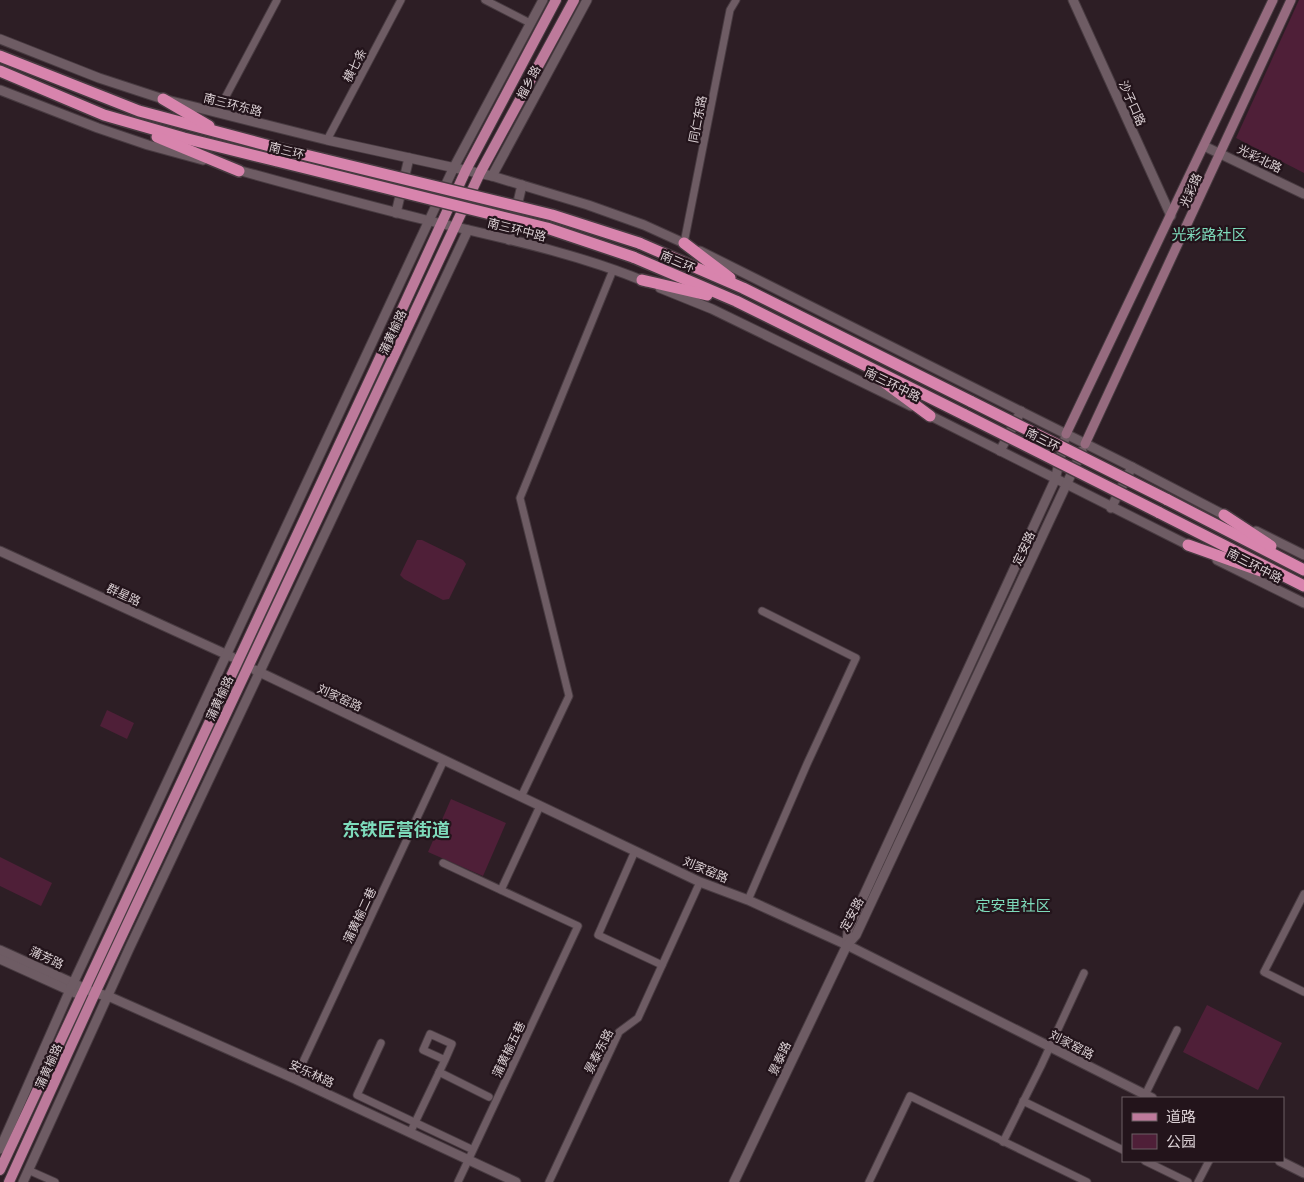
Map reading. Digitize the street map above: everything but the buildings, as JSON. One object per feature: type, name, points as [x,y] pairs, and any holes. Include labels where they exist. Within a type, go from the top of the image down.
[{"type":"highway","name":"南三环","points":[[0,56],[139,111],[281,149],[552,215],[639,243],[743,288],[1304,569]]},
{"type":"highway","name":"南三环","points":[[0,71],[104,115],[184,138],[547,228],[633,257],[736,301],[848,356],[1304,587]]},
{"type":"highway","points":[[163,99],[221,133]]},
{"type":"highway","points":[[104,115],[239,171]]},
{"type":"highway","points":[[684,243],[743,288]]},
{"type":"highway","points":[[642,280],[736,301]]},
{"type":"highway","points":[[848,356],[930,416]]},
{"type":"highway","points":[[1224,515],[1304,569]]},
{"type":"highway","points":[[1188,545],[1304,587]]},
{"type":"main road","name":"榴乡路","points":[[442,224],[466,170],[556,0]]},
{"type":"main road","name":"榴乡路","points":[[455,227],[480,173],[574,0]]},
{"type":"main road","name":"光彩路","points":[[1066,434],[1273,0]]},
{"type":"main road","name":"光彩路","points":[[1085,444],[1291,0]]},
{"type":"main road","name":"蒲黄榆路","points":[[0,1170],[442,224]]},
{"type":"main road","name":"蒲黄榆路","points":[[9,1182],[95,993],[455,227]]},
{"type":"street","points":[[217,113],[278,0]]},
{"type":"street","name":"横七条","points":[[327,140],[401,0]]},
{"type":"street","points":[[485,0],[530,23]]},
{"type":"street","name":"榴乡路","points":[[1,1144],[72,987],[454,167],[543,0]]},
{"type":"street","name":"榴乡路","points":[[492,176],[587,0]]},
{"type":"street","name":"同仁东路","points":[[684,243],[730,10],[736,0]]},
{"type":"street","name":"沙子口路","points":[[1073,0],[1171,216]]},
{"type":"street","name":"南三环东路","points":[[0,39],[99,78],[163,99],[327,140],[480,173]]},
{"type":"street","points":[[0,90],[89,125],[148,145],[442,224]]},
{"type":"street","name":"光彩北路","points":[[1204,146],[1304,194]]},
{"type":"street","points":[[396,213],[409,158]]},
{"type":"street","points":[[480,173],[588,205],[644,225],[684,243],[1304,554]]},
{"type":"street","points":[[509,240],[522,185]]},
{"type":"street","name":"南三环中路","points":[[442,224],[588,261],[642,280],[712,309],[1304,603]]},
{"type":"street","points":[[22,1182],[468,230]]},
{"type":"street","points":[[521,797],[569,696],[520,498],[613,270]]},
{"type":"street","points":[[1000,451],[1021,411]]},
{"type":"street","name":"定安路","points":[[847,945],[848,930],[851,922],[1055,480],[1066,434]]},
{"type":"street","name":"定安路","points":[[847,945],[856,935],[1085,444]]},
{"type":"street","points":[[343,465],[359,462]]},
{"type":"street","points":[[1111,508],[1132,467]]},
{"type":"street","name":"群星路","points":[[0,551],[238,660]]},
{"type":"street","points":[[748,900],[807,764],[856,658],[762,611]]},
{"type":"street","name":"刘家窑路","points":[[248,666],[700,882],[748,900],[847,945],[1149,1096]]},
{"type":"street","name":"蒲黄榆二巷","points":[[295,1079],[444,760]]},
{"type":"street","points":[[443,863],[501,890],[540,806]]},
{"type":"street","points":[[635,851],[598,935],[662,965]]},
{"type":"street","name":"景泰东路","points":[[549,1182],[619,1032],[638,1018],[700,882]]},
{"type":"street","name":"蒲黄榆五巷","points":[[458,1182],[578,926],[501,890]]},
{"type":"street","points":[[1304,894],[1264,972],[1304,992]]},
{"type":"street","name":"景泰路","points":[[734,1182],[847,945]]},
{"type":"street","name":"蒲芳路","points":[[0,950],[82,992],[95,993]]},
{"type":"street","name":"蒲芳路","points":[[0,958],[72,987]]},
{"type":"street","points":[[1002,1142],[1084,973]]},
{"type":"street","name":"安乐林路","points":[[95,993],[108,996],[295,1079],[516,1182]]},
{"type":"street","points":[[1149,1096],[1177,1030]]},
{"type":"street","points":[[381,1043],[357,1095],[469,1148]]},
{"type":"street","points":[[410,1133],[445,1060]]},
{"type":"street","points":[[439,1072],[489,1097]]},
{"type":"street","points":[[869,1182],[910,1096],[1087,1182]]},
{"type":"street","points":[[1023,1101],[1122,1150]]},
{"type":"street","points":[[1147,1162],[1188,1182]]},
{"type":"street","points":[[1198,1182],[1208,1162]]},
{"type":"street","points":[[1282,1162],[1304,1172]]},
{"type":"street","points":[[28,1170],[55,1182]]},
{"type":"green space","points":[[1299,0],[1304,0],[1304,173],[1236,138]]},
{"type":"green space","points":[[417,540],[422,540],[463,560],[466,564],[449,599],[443,600],[400,575]]},
{"type":"green space","points":[[107,710],[134,723],[127,739],[100,726]]},
{"type":"green space","points":[[451,799],[506,823],[483,876],[428,852]]},
{"type":"green space","points":[[0,857],[52,883],[41,906],[0,886]]},
{"type":"green space","points":[[1207,1005],[1282,1043],[1258,1090],[1183,1052]]},
{"type":"district","name":"光彩路社区","points":[[1209,234]]},
{"type":"district","name":"东铁匠营街道","points":[[396,829]]},
{"type":"district","name":"定安里社区","points":[[1013,905]]}]
